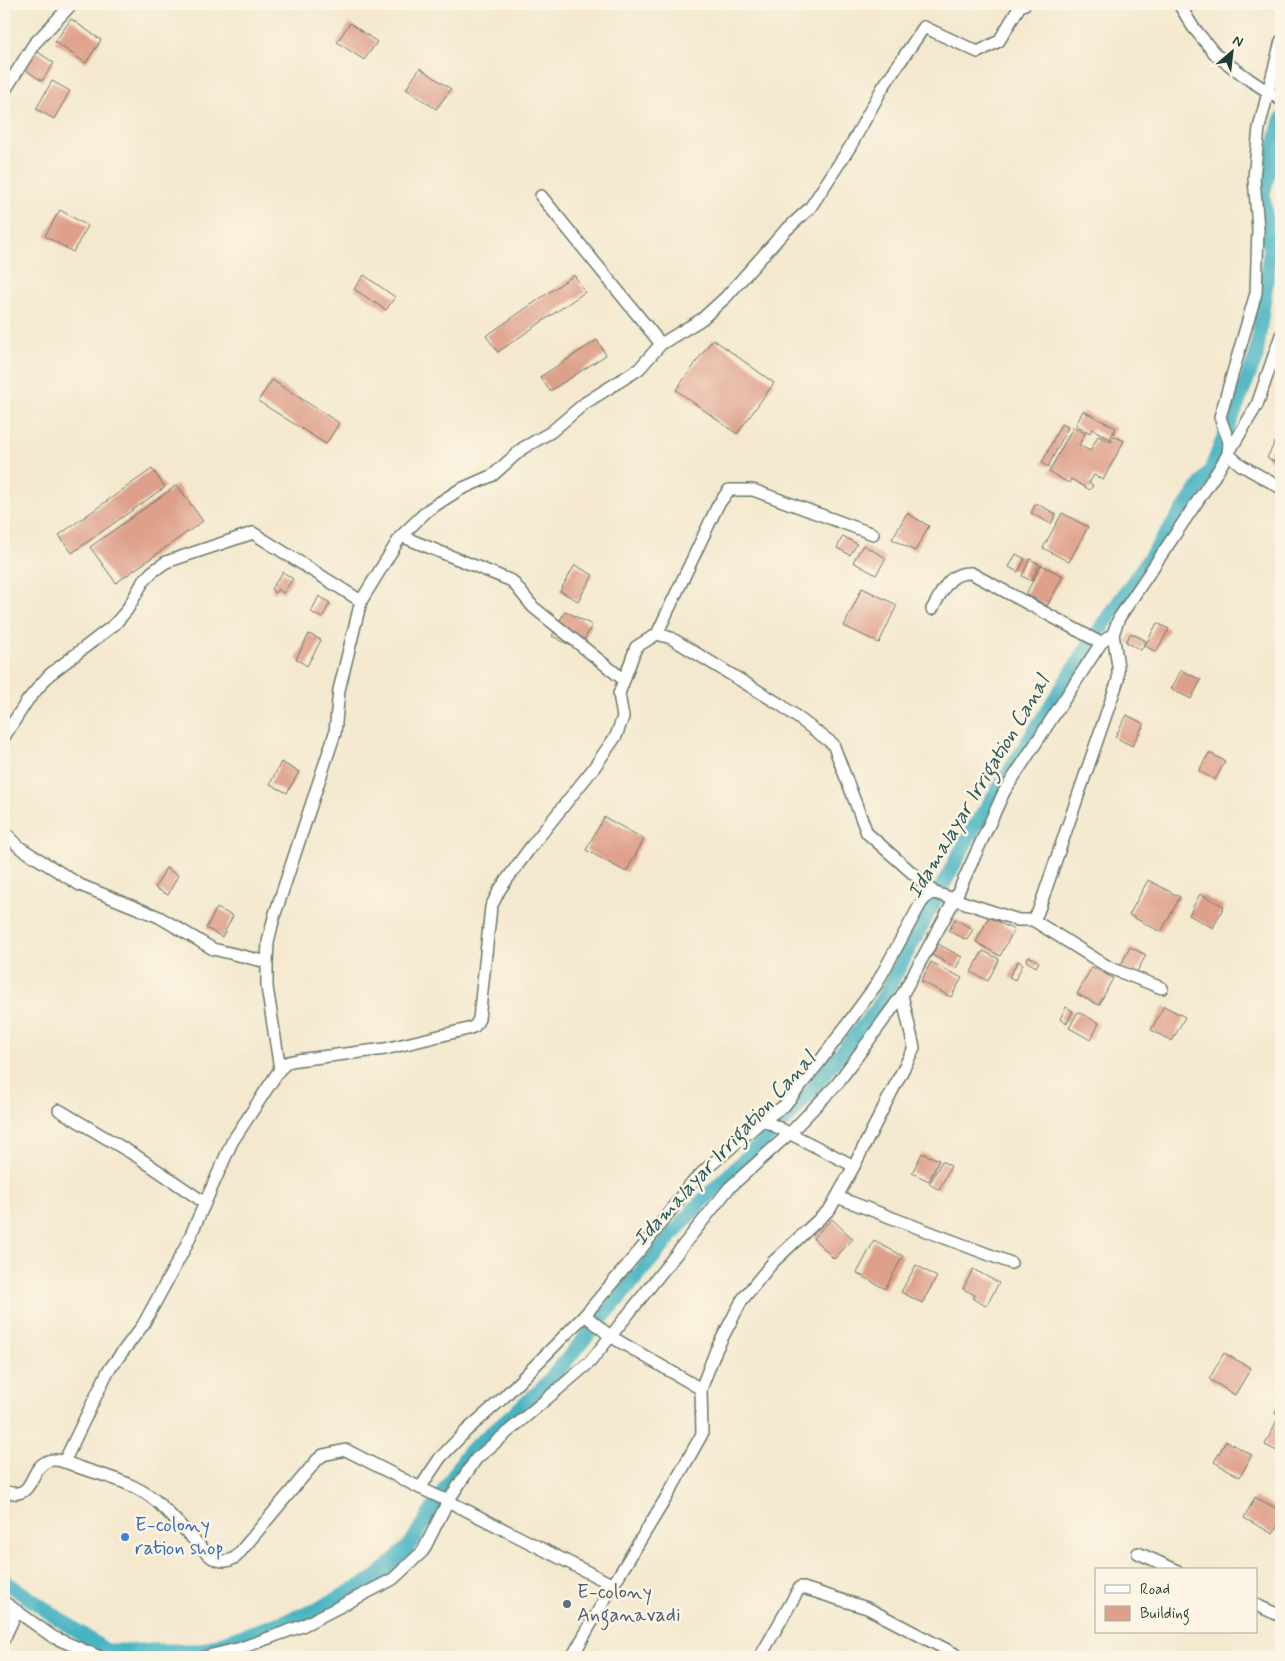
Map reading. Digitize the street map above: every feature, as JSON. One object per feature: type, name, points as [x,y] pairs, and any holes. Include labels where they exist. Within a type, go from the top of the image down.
[{"type":"street","points":[[4,92],[34,44],[72,4]]},
{"type":"street","points":[[280,1069],[267,987],[268,942],[274,917],[335,733],[339,690],[361,601],[401,536],[428,510],[459,490],[493,474],[523,448],[551,432],[586,403],[639,369],[661,344],[702,320],[726,297],[784,232],[810,208],[850,147],[883,87],[924,28],[978,52],[999,41],[1020,6],[1024,4]]},
{"type":"street","points":[[1179,4],[1193,27],[1216,55],[1281,100]]},
{"type":"street","points":[[1281,41],[1259,128],[1254,178],[1258,229],[1256,294],[1220,417],[1228,448],[1241,465],[1281,488]]},
{"type":"street","points":[[541,196],[661,344]]},
{"type":"street","points":[[1033,920],[1038,912],[1118,680],[1118,666],[1113,634],[1119,618],[1257,405],[1281,335]]},
{"type":"street","points":[[64,1462],[108,1371],[143,1326],[185,1248],[232,1142],[280,1069],[288,1062],[297,1060],[385,1049],[468,1030],[475,1026],[478,1019],[491,908],[505,882],[593,769],[616,736],[623,717],[619,694],[636,647],[657,634],[718,506],[729,490],[753,490],[873,534]]},
{"type":"street","points":[[4,737],[28,701],[49,675],[115,624],[128,610],[144,580],[166,562],[253,533],[361,601]]},
{"type":"street","points":[[401,536],[512,581],[532,607],[624,680]]},
{"type":"street","points":[[932,609],[950,579],[961,572],[971,573],[1101,643]]},
{"type":"street","points":[[657,634],[671,638],[781,705],[833,744],[867,833],[935,893],[1018,920],[1033,920],[1110,968],[1162,988]]},
{"type":"street","points":[[204,1657],[241,1648],[302,1626],[393,1579],[423,1551],[448,1501],[476,1459],[590,1362],[729,1188],[790,1133],[837,1084],[902,996],[955,899],[1004,792],[1101,643],[1113,634]]},
{"type":"street","points":[[4,830],[19,847],[80,885],[159,917],[213,949],[267,962]]},
{"type":"street","points":[[420,1488],[440,1458],[466,1431],[502,1399],[585,1315],[646,1243],[689,1186],[763,1120],[784,1106],[818,1064],[876,985],[921,903],[928,895],[935,893]]},
{"type":"street","points":[[572,1657],[702,1434],[700,1389],[716,1350],[742,1300],[773,1262],[830,1209],[914,1048],[902,996]]},
{"type":"street","points":[[59,1110],[138,1156],[205,1202]]},
{"type":"street","points":[[763,1120],[854,1166]]},
{"type":"street","points":[[837,1197],[1011,1263]]},
{"type":"street","points":[[585,1315],[610,1336],[700,1389]]},
{"type":"street","points":[[4,1491],[20,1494],[27,1489],[42,1464],[50,1460],[64,1462],[128,1484],[154,1500],[211,1558],[220,1562],[229,1562],[236,1558],[317,1460],[323,1455],[346,1450],[613,1585]]},
{"type":"street","points":[[1138,1553],[1172,1568]]},
{"type":"street","points":[[760,1657],[800,1587],[867,1608],[956,1654],[954,1657]]},
{"type":"street","points":[[4,1602],[53,1637],[98,1657]]},
{"type":"street","points":[[1258,1606],[1281,1616]]},
{"type":"street","points":[[4,1638],[17,1611]]},
{"type":"building","points":[[71,19],[101,40],[86,63],[55,42]]},
{"type":"building","points":[[350,23],[377,42],[364,60],[337,42]]},
{"type":"building","points":[[35,50],[54,63],[42,81],[23,68]]},
{"type":"building","points":[[420,68],[451,89],[436,109],[406,89]]},
{"type":"building","points":[[52,81],[70,91],[54,119],[36,109]]},
{"type":"building","points":[[60,210],[88,226],[73,252],[45,236]]},
{"type":"building","points":[[364,275],[395,297],[386,310],[354,289]]},
{"type":"building","points":[[574,275],[585,292],[498,352],[486,336]]},
{"type":"building","points":[[713,339],[774,383],[737,434],[676,390]]},
{"type":"building","points":[[597,340],[606,355],[550,391],[540,377]]},
{"type":"building","points":[[272,380],[339,423],[326,444],[258,401]]},
{"type":"building","points":[[1083,411],[1116,428],[1110,439],[1092,429],[1090,433],[1076,425]]},
{"type":"building","points":[[1061,424],[1068,427],[1048,467],[1042,463]]},
{"type":"building","points":[[1073,427],[1085,433],[1079,445],[1090,451],[1098,436],[1111,442],[1114,436],[1124,441],[1103,480],[1094,475],[1089,483],[1093,485],[1090,490],[1071,479],[1069,483],[1049,472]]},
{"type":"building","points":[[1275,442],[1281,446],[1281,466],[1267,458]]},
{"type":"building","points":[[152,469],[165,487],[72,553],[59,535]]},
{"type":"building","points":[[177,485],[203,521],[116,583],[90,547]]},
{"type":"building","points":[[1036,503],[1056,514],[1051,524],[1031,513]]},
{"type":"building","points":[[907,513],[929,526],[915,551],[892,539]]},
{"type":"building","points":[[1062,513],[1088,527],[1069,562],[1043,548]]},
{"type":"building","points":[[843,536],[857,544],[850,555],[837,548]]},
{"type":"building","points":[[863,545],[886,558],[876,575],[853,562]]},
{"type":"building","points":[[1016,554],[1025,559],[1018,572],[1009,567]]},
{"type":"building","points":[[1030,559],[1039,564],[1031,581],[1022,576]]},
{"type":"building","points":[[575,565],[593,575],[578,601],[560,591]]},
{"type":"building","points":[[1041,565],[1063,576],[1047,606],[1026,594]]},
{"type":"building","points":[[283,572],[293,579],[283,593],[278,589],[275,593],[271,589]]},
{"type":"building","points":[[862,588],[897,605],[879,643],[844,626]]},
{"type":"building","points":[[319,596],[330,603],[322,618],[311,612]]},
{"type":"building","points":[[565,611],[592,625],[579,650],[552,636]]},
{"type":"building","points":[[1157,623],[1169,629],[1156,652],[1145,646]]},
{"type":"building","points":[[1131,633],[1146,641],[1141,650],[1126,642]]},
{"type":"building","points":[[309,634],[321,640],[307,666],[296,659]]},
{"type":"building","points":[[1181,670],[1201,680],[1191,699],[1171,689]]},
{"type":"building","points":[[1127,715],[1144,724],[1132,746],[1115,737]]},
{"type":"building","points":[[1209,753],[1225,761],[1215,780],[1199,771]]},
{"type":"building","points":[[281,762],[299,772],[287,793],[270,784]]},
{"type":"building","points":[[604,817],[644,839],[626,872],[586,850]]},
{"type":"building","points":[[166,868],[178,875],[168,895],[155,888]]},
{"type":"building","points":[[1148,880],[1180,897],[1161,932],[1129,915]]},
{"type":"building","points":[[1200,894],[1224,906],[1213,928],[1189,915]]},
{"type":"building","points":[[217,908],[233,916],[222,937],[206,928]]},
{"type":"building","points":[[989,917],[1014,930],[1000,956],[976,942]]},
{"type":"building","points":[[955,919],[973,929],[967,940],[949,931]]},
{"type":"building","points":[[938,944],[962,957],[956,968],[932,955]]},
{"type":"building","points":[[1130,947],[1146,955],[1135,975],[1120,967]]},
{"type":"building","points":[[983,951],[999,959],[988,981],[971,972]]},
{"type":"building","points":[[1029,956],[1039,962],[1036,967],[1026,961]]},
{"type":"building","points":[[1018,961],[1023,964],[1015,980],[1009,977]]},
{"type":"building","points":[[931,962],[962,978],[951,997],[921,981]]},
{"type":"building","points":[[1092,967],[1113,978],[1099,1005],[1077,994]]},
{"type":"building","points":[[1164,1006],[1185,1017],[1172,1041],[1151,1030]]},
{"type":"building","points":[[1066,1007],[1073,1011],[1067,1023],[1060,1019]]},
{"type":"building","points":[[1078,1012],[1099,1023],[1091,1040],[1069,1028]]},
{"type":"building","points":[[922,1153],[939,1160],[929,1181],[912,1173]]},
{"type":"building","points":[[942,1161],[951,1166],[939,1190],[929,1184]]},
{"type":"building","points":[[832,1219],[853,1239],[834,1259],[813,1238]]},
{"type":"building","points":[[874,1241],[903,1256],[885,1289],[857,1273]]},
{"type":"building","points":[[916,1265],[937,1277],[922,1303],[901,1292]]},
{"type":"building","points":[[973,1269],[999,1283],[986,1306],[973,1299],[975,1295],[963,1289]]},
{"type":"building","points":[[1224,1353],[1251,1368],[1235,1395],[1209,1379]]},
{"type":"building","points":[[1281,1401],[1281,1416],[1275,1413]]},
{"type":"building","points":[[1278,1418],[1281,1419],[1281,1453],[1265,1445]]},
{"type":"building","points":[[1226,1441],[1252,1455],[1240,1477],[1214,1462]]},
{"type":"building","points":[[1255,1497],[1281,1511],[1281,1519],[1273,1534],[1244,1518]]},
{"type":"waterway","name":"Idamalayar Irrigation Canal","points":[[4,1581],[106,1651],[200,1651],[314,1611],[377,1577],[410,1545],[468,1453],[542,1389],[694,1209],[793,1112],[877,1009],[970,834],[1087,648],[1211,470],[1256,357],[1270,253],[1263,194],[1281,120]]},
{"type":"place","name":"E-colony ration shop","points":[[125,1537]]},
{"type":"place","name":"E-colony Anganavadi","points":[[567,1604]]}]
